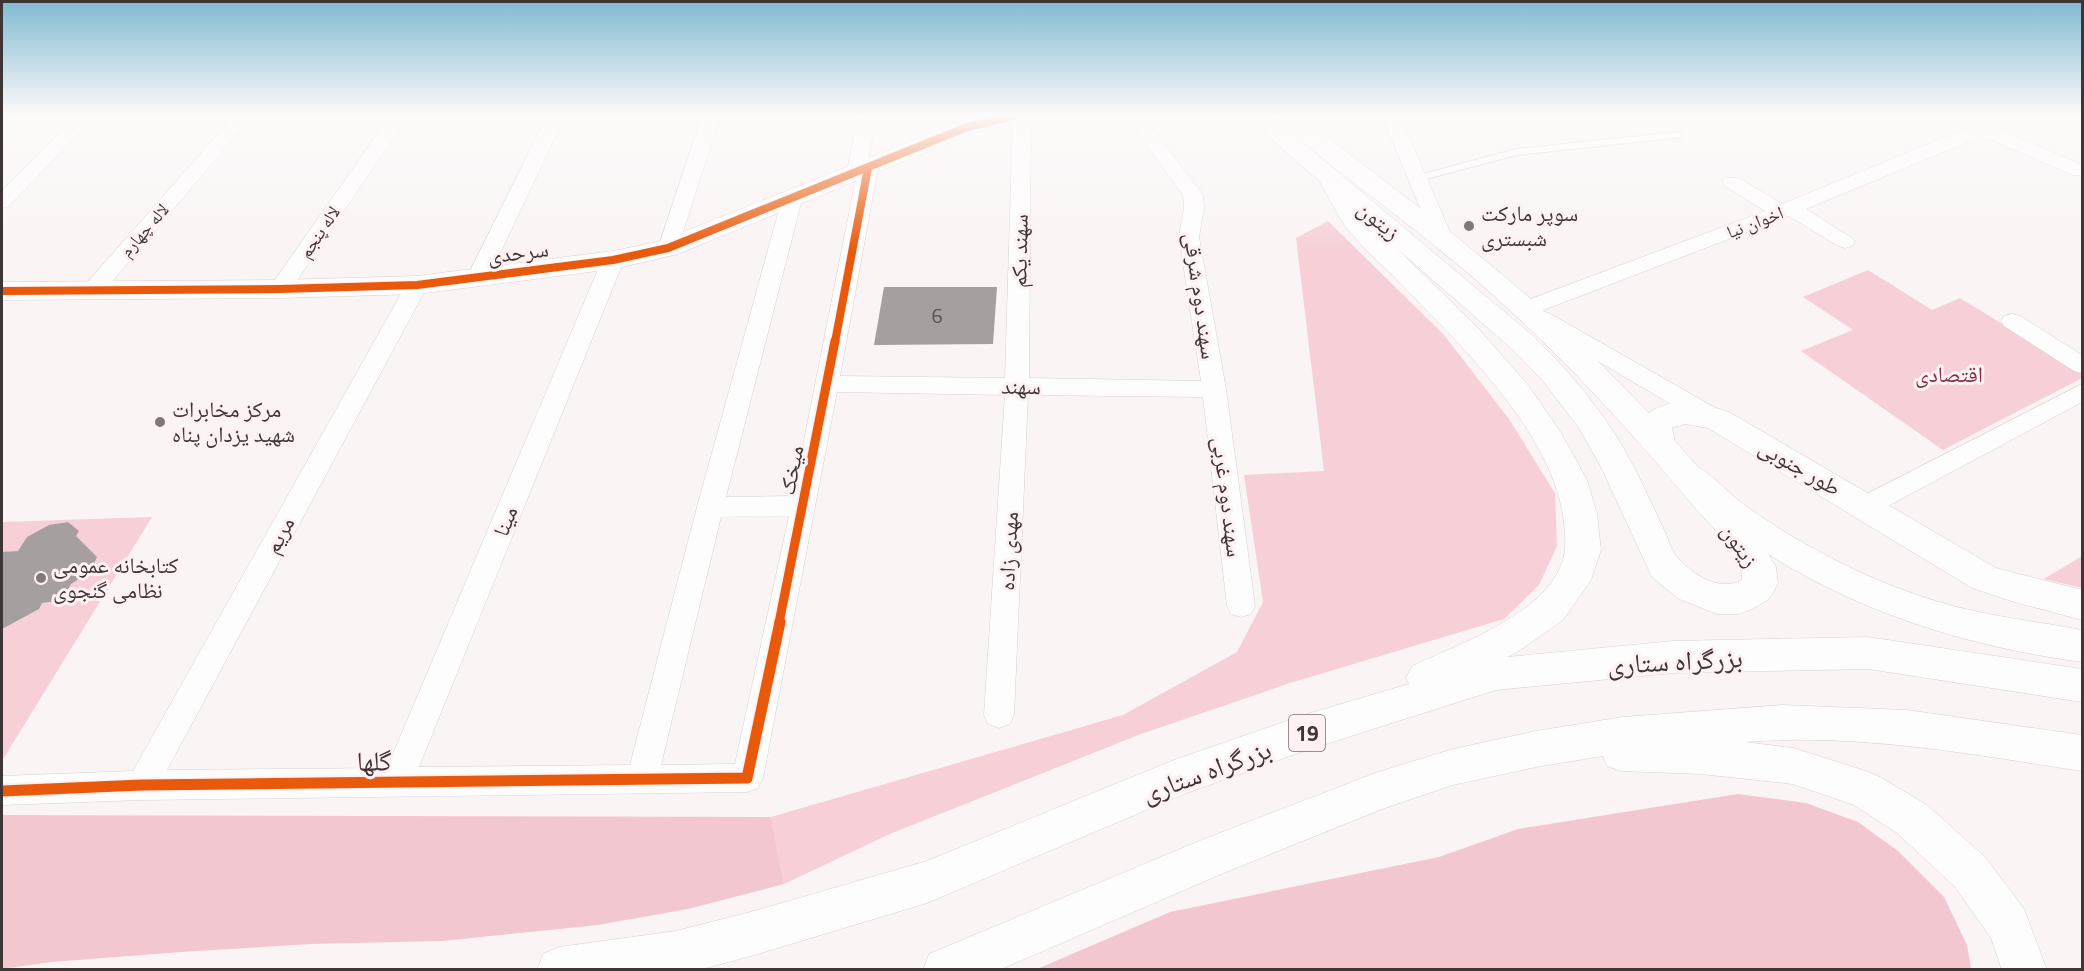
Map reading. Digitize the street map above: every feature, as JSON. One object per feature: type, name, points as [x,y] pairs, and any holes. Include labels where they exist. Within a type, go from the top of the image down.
[{"type":"main road","name":"سرحدی","points":[[2,291],[280,289],[417,285],[613,260],[668,248],[885,161]]},
{"type":"main road","name":"زیتون","points":[[1310,161],[1523,343],[1554,374],[1590,420],[1617,466],[1664,567],[1692,589],[1717,598],[1739,599],[1755,591],[1761,583],[1759,566],[1659,443],[1584,365],[1525,309],[1443,238],[1341,161]]},
{"type":"main road","points":[[1307,732],[1506,640],[1550,609],[1574,580],[1584,550],[1580,514],[1571,480],[1543,431],[1517,393],[1467,334],[1359,226],[1332,180]]},
{"type":"main road","points":[[1659,443],[1656,425],[1663,416],[1675,413],[1695,414],[1718,420]]},
{"type":"main road","name":"طور جنوبی","points":[[1718,420],[1984,578],[2082,605]]},
{"type":"main road","points":[[1685,473],[1746,524],[1783,548],[1852,585],[1899,604],[1958,622],[2082,646]]},
{"type":"main road","name":"بزرگراه ستاری","points":[[559,969],[676,953],[758,932],[927,882],[1174,779],[1307,732],[1496,674],[1673,657],[1868,653],[2082,686]]},
{"type":"main road","points":[[945,969],[1204,860],[1378,791],[1453,767],[1536,749],[1623,735],[1782,722],[1907,727],[2082,753]]},
{"type":"main road","points":[[1536,749],[1701,756],[1793,766],[1866,790],[1912,819],[1970,872],[2008,925],[2025,969]]},
{"type":"street","points":[[2,202],[42,161]]},
{"type":"street","name":"لاله چهارم","points":[[92,291],[204,161]]},
{"type":"street","name":"لاله پنجم","points":[[280,289],[368,161]]},
{"type":"street","points":[[478,277],[534,161]]},
{"type":"street","points":[[668,248],[696,161]]},
{"type":"street","name":"میخک","points":[[747,778],[828,384],[864,161]]},
{"type":"street","name":"سهند يكم","points":[[1017,386],[1021,161]]},
{"type":"street","name":"سهند دوم شرقی","points":[[1168,161],[1193,195],[1194,208],[1189,237],[1214,389]]},
{"type":"street","points":[[1411,161],[1443,238]]},
{"type":"street","name":"اخوان نیا","points":[[1525,309],[1785,210],[1903,161]]},
{"type":"street","points":[[2057,161],[2080,171]]},
{"type":"street","points":[[1732,183],[1845,242]]},
{"type":"street","points":[[642,778],[710,507],[792,199]]},
{"type":"street","name":"مینا","points":[[397,782],[613,260]]},
{"type":"street","name":"مریم","points":[[142,785],[417,285]]},
{"type":"street","name":"طور جنوبی","points":[[1525,309],[1718,420]]},
{"type":"street","points":[[2012,321],[2082,365]]},
{"type":"street","name":"سهند","points":[[828,384],[1214,389]]},
{"type":"street","name":"مهدی زاده","points":[[999,715],[1017,386]]},
{"type":"street","name":"سهند دوم غربی","points":[[1214,389],[1241,606]]},
{"type":"street","points":[[1866,506],[2082,392]]},
{"type":"street","points":[[710,507],[804,506]]},
{"type":"street","name":"گلها","points":[[2,791],[142,785],[747,778]]},
{"type":"lane","points":[[1419,178],[1481,161]]},
{"type":"green space","points":[[1328,221],[1444,335],[1509,419],[1555,493],[1557,546],[1539,585],[1504,619],[1290,683],[1141,734],[892,833],[784,884],[771,817],[1123,715],[1237,652],[1263,602],[1244,475],[1324,471],[1296,238]]},
{"type":"green space","name":"اقتصادی","points":[[1868,270],[1932,310],[1960,298],[2082,373],[2082,378],[1943,450],[1801,351],[1853,330],[1803,297]]},
{"type":"green space","points":[[152,517],[2,761],[2,624],[42,603],[78,531],[68,522],[53,525],[34,534],[18,551],[2,553],[2,522]]},
{"type":"green space","points":[[2082,556],[2082,588],[2044,579]]},
{"type":"shaded area","points":[[1738,794],[1806,803],[1858,822],[1898,851],[1944,897],[1967,945],[1971,969],[1037,969],[1170,912],[1439,857],[1518,829]]},
{"type":"shaded area","points":[[2,815],[771,817],[784,884],[688,909],[598,925],[442,941],[311,944],[181,952],[51,962],[2,969]]},
{"type":"building","points":[[884,287],[997,287],[993,344],[874,345]]},
{"type":"building","name":"کتابخانه عمومی نظامی گنجوی","points":[[68,522],[79,531],[76,536],[97,557],[90,572],[71,584],[62,600],[42,603],[39,609],[2,629],[2,552],[18,551],[27,537],[49,525]]},
{"type":"cycle path","points":[[2,291],[280,289],[417,285],[613,260],[668,248],[882,161]]},
{"type":"cycle path","points":[[2,791],[142,785],[747,778],[804,506],[868,168]]},
{"type":"place","name":"سوپر مارکت شبستری","points":[[1469,226]]},
{"type":"place","name":"مرکز مخابرات شهید یزدان پناه","points":[[160,422]]},
{"type":"place","name":"کتابخانه عمومی نظامی گنجوی","points":[[41,578]]}]
